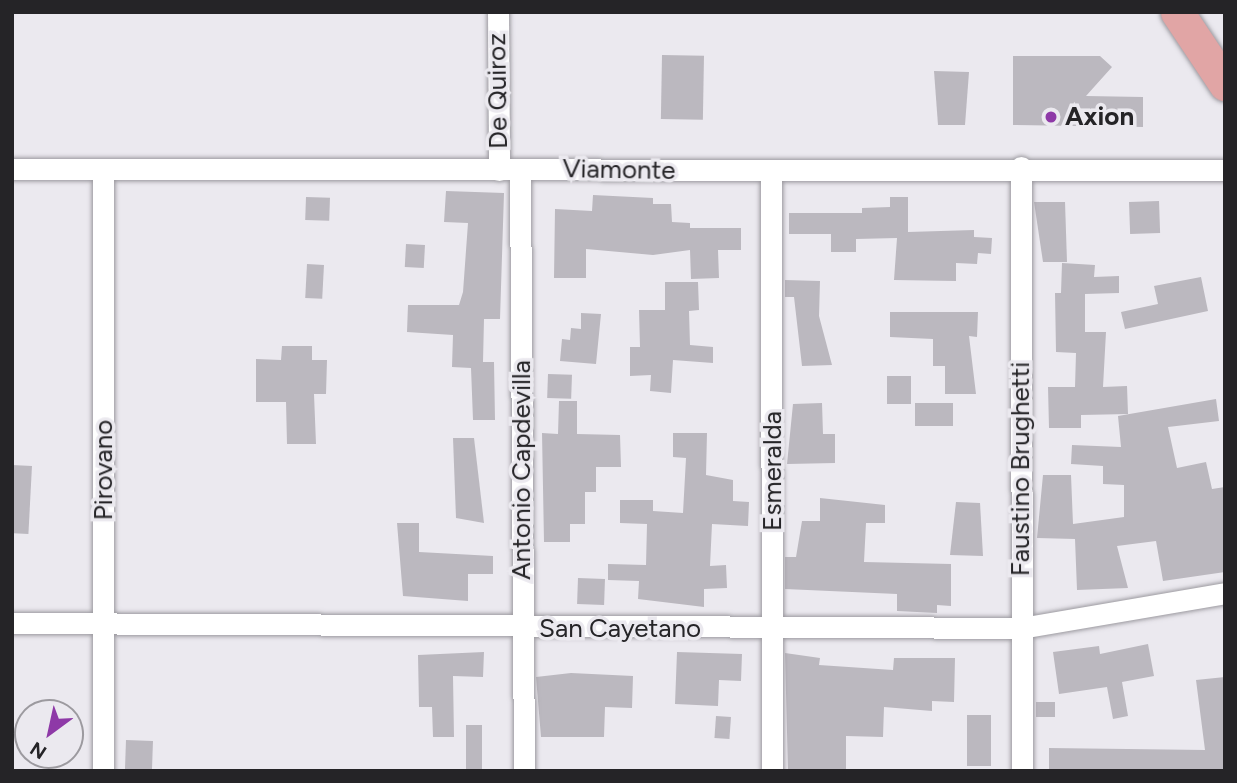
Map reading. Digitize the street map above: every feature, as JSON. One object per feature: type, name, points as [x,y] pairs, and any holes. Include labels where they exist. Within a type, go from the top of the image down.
[{"type":"main road","points":[[1177,12],[1225,84]]},
{"type":"street","name":"De Quiroz","points":[[498,12],[510,170]]},
{"type":"street","name":"Viamonte","points":[[12,169],[771,172],[1021,167],[1225,170]]},
{"type":"street","name":"Faustino Brughetti","points":[[1021,167],[1022,771]]},
{"type":"street","name":"Pirovano","points":[[103,170],[103,771]]},
{"type":"street","name":"Antonio Capdevilla","points":[[510,170],[524,629],[524,771]]},
{"type":"street","name":"Esmeralda","points":[[771,172],[772,771]]},
{"type":"street","name":"San Cayetano","points":[[12,623],[524,629],[1021,628],[1225,593]]},
{"type":"building","points":[[662,55],[704,56],[703,120],[661,119]]},
{"type":"building","points":[[1013,56],[1100,56],[1112,67],[1086,96],[1143,97],[1143,127],[1013,125]]},
{"type":"building","points":[[934,71],[969,72],[965,125],[938,125]]},
{"type":"building","points":[[446,191],[504,193],[500,319],[484,319],[483,362],[494,362],[495,420],[473,420],[471,368],[452,367],[453,335],[407,332],[408,305],[459,305],[463,292],[468,223],[444,222]]},
{"type":"building","points":[[593,195],[653,198],[653,204],[671,204],[672,222],[690,223],[690,228],[741,228],[741,250],[718,250],[719,278],[691,279],[690,250],[653,255],[586,249],[586,278],[554,278],[555,209],[592,211]]},
{"type":"building","points":[[306,197],[330,198],[329,221],[305,220]]},
{"type":"building","points":[[890,197],[908,197],[908,232],[974,230],[974,237],[992,238],[991,254],[978,253],[977,264],[956,263],[956,281],[894,280],[897,238],[856,239],[856,252],[831,252],[831,234],[789,234],[789,213],[862,213],[862,208],[890,207]]},
{"type":"building","points":[[1159,201],[1160,233],[1130,234],[1129,202]]},
{"type":"building","points":[[1034,202],[1065,202],[1067,262],[1043,262]]},
{"type":"building","points":[[406,244],[425,245],[424,268],[405,267]]},
{"type":"building","points":[[1062,263],[1095,265],[1094,277],[1119,276],[1119,293],[1085,294],[1085,332],[1106,332],[1103,387],[1127,386],[1128,414],[1081,415],[1081,428],[1049,428],[1048,387],[1075,387],[1076,353],[1056,352],[1055,293],[1061,293]]},
{"type":"building","points":[[307,264],[324,265],[322,299],[305,298]]},
{"type":"building","points":[[1201,277],[1208,311],[1125,329],[1121,312],[1158,304],[1154,286]]},
{"type":"building","points":[[785,280],[820,281],[819,316],[832,365],[802,366],[794,297],[785,297]]},
{"type":"building","points":[[665,282],[698,282],[699,310],[689,311],[690,345],[713,347],[713,363],[673,360],[671,393],[650,391],[651,375],[630,376],[630,347],[640,347],[639,310],[665,310]]},
{"type":"building","points":[[890,312],[978,312],[977,337],[969,336],[976,394],[945,394],[945,366],[933,366],[933,339],[890,337]]},
{"type":"building","points":[[581,313],[601,314],[596,364],[560,361],[562,339],[570,340],[571,328],[581,329]]},
{"type":"building","points":[[282,346],[312,346],[312,360],[327,360],[326,394],[314,394],[316,444],[287,444],[286,402],[256,402],[256,359],[281,360]]},
{"type":"building","points":[[548,374],[572,375],[571,399],[547,398]]},
{"type":"building","points":[[887,376],[911,376],[911,404],[887,404]]},
{"type":"building","points":[[1216,399],[1219,421],[1168,427],[1177,468],[1206,462],[1212,489],[1225,487],[1225,572],[1163,581],[1156,541],[1117,546],[1128,588],[1077,590],[1075,539],[1037,538],[1043,475],[1071,475],[1073,524],[1124,517],[1124,485],[1103,484],[1103,466],[1071,464],[1072,445],[1121,447],[1118,416]]},
{"type":"building","points":[[559,401],[577,401],[577,434],[620,435],[621,467],[596,467],[596,492],[585,492],[585,524],[570,524],[570,542],[544,542],[542,433],[558,434]]},
{"type":"building","points":[[822,403],[823,434],[835,434],[835,463],[787,464],[793,404]]},
{"type":"building","points":[[915,403],[953,403],[953,426],[915,426]]},
{"type":"building","points":[[673,433],[707,433],[706,475],[733,480],[733,501],[749,502],[748,526],[712,524],[710,566],[726,565],[727,588],[704,589],[704,607],[638,599],[639,581],[608,580],[608,564],[646,565],[647,524],[620,523],[620,500],[653,500],[653,511],[683,513],[686,458],[673,457]]},
{"type":"building","points":[[453,438],[474,438],[484,523],[456,518]]},
{"type":"building","points":[[12,465],[32,466],[28,534],[12,533]]},
{"type":"building","points":[[820,498],[885,505],[885,523],[866,523],[864,562],[951,564],[951,606],[937,605],[937,613],[897,611],[897,594],[785,589],[785,557],[796,557],[802,521],[820,521]]},
{"type":"building","points":[[956,502],[980,503],[983,556],[950,555]]},
{"type":"building","points":[[397,523],[419,523],[419,552],[493,556],[493,574],[468,574],[468,601],[403,596]]},
{"type":"building","points":[[578,578],[605,579],[604,605],[577,604]]},
{"type":"building","points":[[1148,644],[1154,676],[1122,682],[1128,716],[1113,719],[1107,687],[1059,694],[1053,652],[1099,646],[1100,654]]},
{"type":"building","points":[[484,652],[483,677],[453,676],[454,737],[433,737],[432,707],[419,707],[418,655]]},
{"type":"building","points":[[677,652],[742,654],[741,681],[719,680],[718,706],[675,704]]},
{"type":"building","points":[[785,653],[820,658],[819,665],[893,670],[894,658],[955,658],[954,702],[932,701],[932,711],[884,707],[883,737],[846,736],[846,771],[788,771]]},
{"type":"building","points":[[571,673],[633,676],[632,708],[605,707],[604,737],[541,737],[536,677]]},
{"type":"building","points":[[1225,677],[1225,771],[1049,771],[1049,748],[1205,750],[1196,680]]},
{"type":"building","points":[[1036,702],[1055,702],[1055,717],[1036,717]]},
{"type":"building","points":[[967,715],[991,715],[991,766],[967,766]]},
{"type":"building","points":[[716,716],[731,717],[729,739],[714,738]]},
{"type":"building","points":[[466,725],[482,725],[482,771],[466,771]]},
{"type":"building","points":[[126,740],[153,741],[152,771],[125,771]]},
{"type":"place","name":"Axion","points":[[1051,117]]}]
